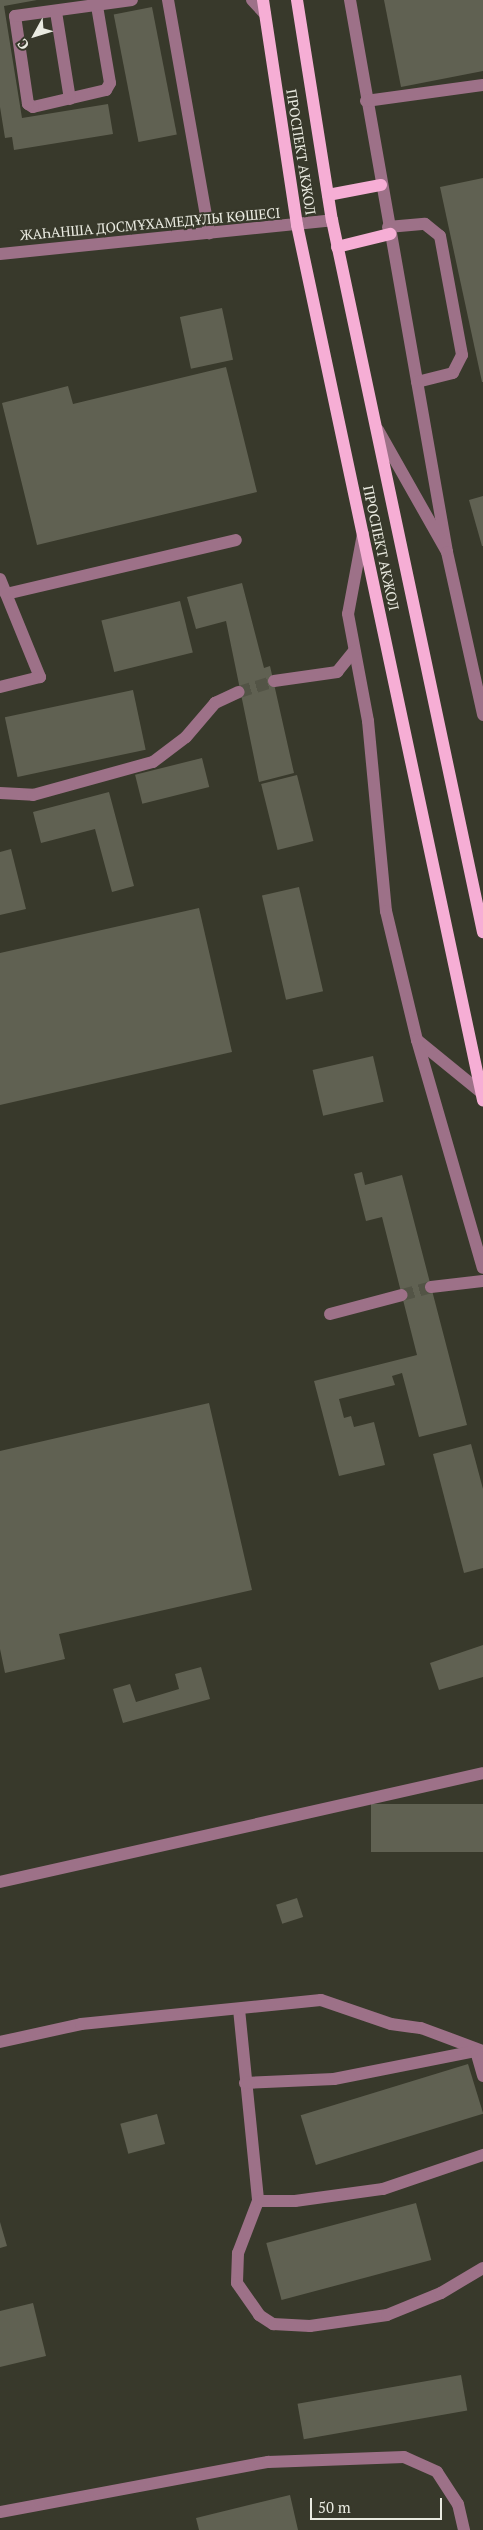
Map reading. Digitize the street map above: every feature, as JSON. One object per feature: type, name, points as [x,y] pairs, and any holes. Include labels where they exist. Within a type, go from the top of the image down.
[{"type":"main road","name":"ПРОСПЕКТ АКЖОЛ","points":[[263,0],[297,225],[482,1097]]},
{"type":"main road","name":"ПРОСПЕКТ АКЖОЛ","points":[[297,0],[332,220],[372,420],[483,932]]},
{"type":"main road","points":[[328,194],[381,185]]},
{"type":"main road","points":[[338,247],[389,230]]},
{"type":"street","points":[[97,6],[110,83],[102,94],[33,107],[28,104],[14,20],[15,16],[56,12],[132,0]]},
{"type":"street","points":[[168,0],[209,233]]},
{"type":"street","points":[[252,0],[265,14]]},
{"type":"street","points":[[350,0],[366,102],[448,552],[483,716]]},
{"type":"street","points":[[56,12],[70,99]]},
{"type":"street","points":[[366,102],[483,85]]},
{"type":"street","name":"ЖАҺАНША ДОСМҰХАМЕДҰЛЫ КӨШЕСІ","points":[[0,254],[332,220]]},
{"type":"street","points":[[389,230],[425,224],[440,236],[462,355],[453,373],[417,382]]},
{"type":"street","points":[[372,420],[448,552]]},
{"type":"street","points":[[363,534],[348,614],[368,721],[386,911],[416,1040],[483,1268]]},
{"type":"street","points":[[6,594],[236,540]]},
{"type":"street","points":[[0,579],[40,677],[0,687]]},
{"type":"street","points":[[274,681],[337,672],[354,651]]},
{"type":"street","points":[[0,792],[33,795],[153,762],[186,737],[215,703],[239,692]]},
{"type":"street","points":[[416,1040],[482,1097]]},
{"type":"street","points":[[431,1287],[483,1281]]},
{"type":"street","points":[[330,1314],[402,1295]]},
{"type":"street","points":[[1,1880],[483,1773]]},
{"type":"street","points":[[0,2042],[81,2024],[239,2010],[293,2000],[322,2000],[390,2024],[421,2028],[480,2051]]},
{"type":"street","points":[[239,2010],[245,2083],[253,2122],[258,2201],[238,2253],[237,2283],[259,2315],[273,2324],[310,2326],[387,2314],[441,2293],[483,2268]]},
{"type":"street","points":[[480,2051],[483,2076]]},
{"type":"street","points":[[245,2083],[334,2079],[480,2051]]},
{"type":"street","points":[[258,2201],[295,2201],[384,2189],[483,2155]]},
{"type":"street","points":[[0,2512],[268,2462],[404,2458],[437,2472],[458,2504],[464,2530]]},
{"type":"building","points":[[0,0],[37,0],[4,6],[22,118],[108,104],[113,134],[14,150],[12,137],[5,138],[0,107]]},
{"type":"building","points":[[384,0],[483,0],[483,71],[401,87]]},
{"type":"building","points":[[152,7],[177,135],[139,142],[114,14]]},
{"type":"building","points":[[483,178],[483,382],[482,382],[440,187]]},
{"type":"building","points":[[222,308],[233,360],[191,369],[180,317]]},
{"type":"building","points":[[226,367],[257,492],[37,545],[2,403],[68,386],[73,404]]},
{"type":"building","points":[[483,496],[483,546],[482,546],[469,500]]},
{"type":"building","points":[[242,583],[264,668],[270,666],[294,773],[259,782],[226,621],[196,629],[187,597]]},
{"type":"building","points":[[180,601],[193,652],[114,672],[101,621]]},
{"type":"building","points":[[133,690],[146,750],[18,777],[5,717]]},
{"type":"building","points":[[202,758],[209,787],[142,804],[135,775]]},
{"type":"building","points":[[297,775],[313,841],[278,850],[261,784]]},
{"type":"building","points":[[109,792],[134,886],[112,892],[95,829],[41,843],[33,812]]},
{"type":"building","points":[[11,849],[26,909],[0,915],[0,852]]},
{"type":"building","points":[[299,887],[323,991],[286,1000],[262,896]]},
{"type":"building","points":[[199,908],[232,1052],[0,1105],[0,953]]},
{"type":"building","points":[[373,1056],[384,1102],[323,1116],[313,1070]]},
{"type":"building","points":[[362,1172],[365,1185],[402,1175],[467,1425],[419,1437],[402,1373],[392,1376],[395,1385],[339,1399],[344,1418],[351,1416],[354,1427],[374,1422],[385,1465],[339,1476],[314,1381],[417,1355],[382,1217],[366,1221],[354,1174]]},
{"type":"building","points":[[209,1403],[252,1590],[59,1634],[65,1659],[5,1673],[0,1649],[0,1451]]},
{"type":"building","points":[[471,1444],[483,1489],[483,1568],[464,1573],[433,1454]]},
{"type":"building","points":[[483,1645],[483,1677],[439,1690],[430,1663]]},
{"type":"building","points":[[201,1667],[210,1699],[123,1723],[113,1689],[130,1684],[136,1702],[179,1689],[175,1674]]},
{"type":"building","points":[[371,1804],[483,1804],[483,1852],[371,1852]]},
{"type":"building","points":[[297,1898],[303,1917],[282,1924],[276,1905]]},
{"type":"building","points":[[468,2064],[483,2114],[316,2165],[301,2115]]},
{"type":"building","points":[[157,2114],[165,2144],[128,2154],[120,2124]]},
{"type":"building","points":[[416,2203],[431,2260],[282,2300],[266,2243]]},
{"type":"building","points":[[0,2222],[7,2246],[0,2248]]},
{"type":"building","points":[[33,2303],[46,2356],[0,2367],[0,2311]]},
{"type":"building","points":[[461,2375],[467,2410],[304,2439],[298,2404]]},
{"type":"building","points":[[290,2495],[298,2530],[199,2530],[196,2518]]},
{"type":"tunnel","points":[[239,692],[274,681]]},
{"type":"tunnel","points":[[402,1295],[431,1287]]}]
